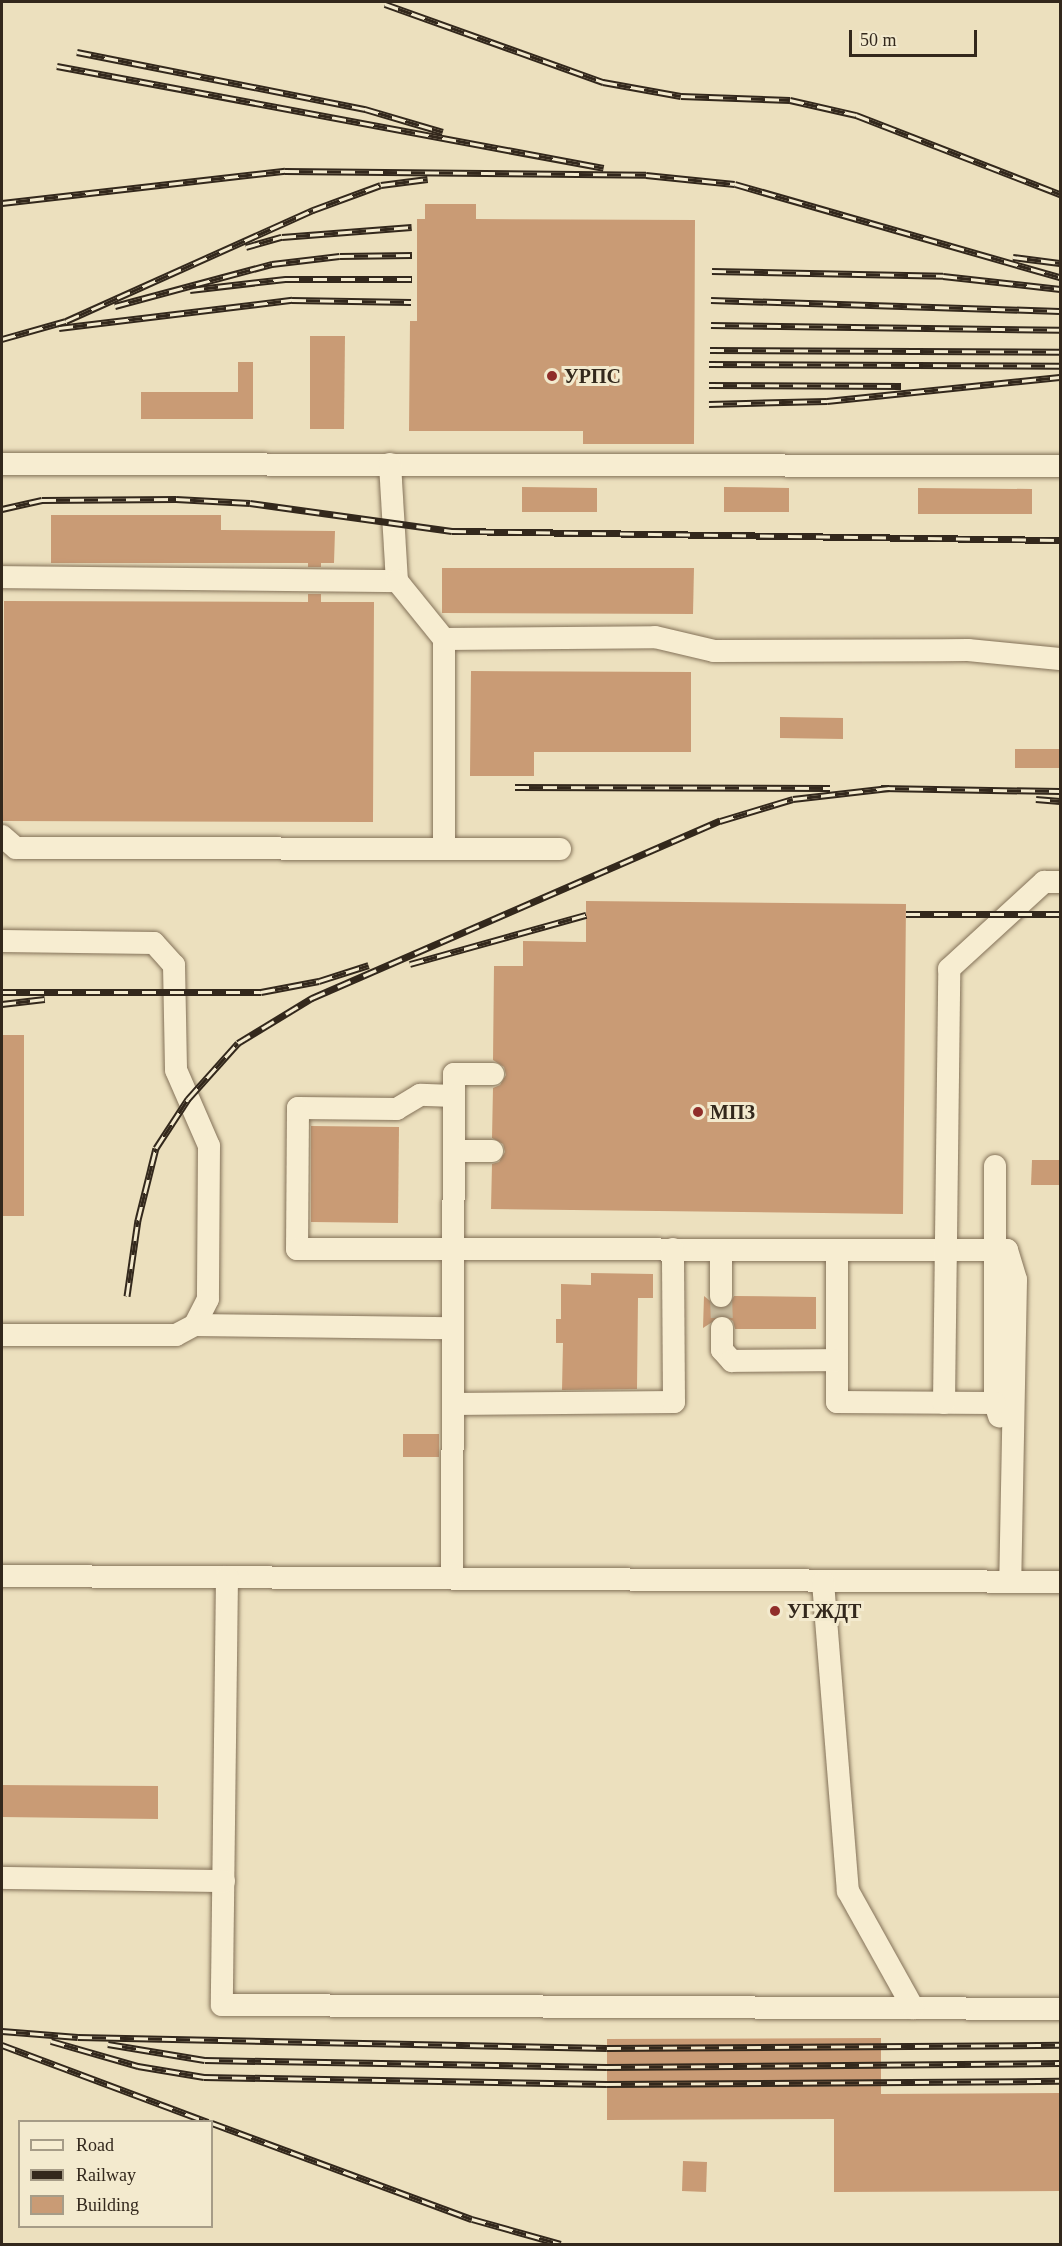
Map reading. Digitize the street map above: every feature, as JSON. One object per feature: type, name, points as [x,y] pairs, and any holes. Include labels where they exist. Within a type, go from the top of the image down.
[{"type":"street","points":[[2,464],[1060,466]]},
{"type":"street","points":[[390,464],[397,581],[444,639],[444,849]]},
{"type":"street","points":[[2,577],[397,581]]},
{"type":"street","points":[[444,639],[655,637],[714,651],[968,650],[1060,659]]},
{"type":"street","points":[[2,836],[16,848],[560,849]]},
{"type":"street","points":[[944,1403],[949,969],[1044,882],[1060,882]]},
{"type":"street","points":[[2,941],[154,943],[174,965],[176,1070],[210,1146],[208,1299],[195,1325]]},
{"type":"street","points":[[452,1578],[454,1074],[493,1074]]},
{"type":"street","points":[[454,1096],[420,1095],[397,1109],[298,1108],[297,1249],[1007,1250],[1016,1280],[1010,1582]]},
{"type":"street","points":[[454,1151],[492,1151]]},
{"type":"street","points":[[995,1166],[995,1403],[1013,1468]]},
{"type":"street","points":[[453,1404],[674,1402],[673,1249]]},
{"type":"street","points":[[721,1250],[721,1296]]},
{"type":"street","points":[[837,1250],[837,1402],[995,1403]]},
{"type":"street","points":[[2,1335],[176,1335],[195,1325],[453,1328]]},
{"type":"street","points":[[722,1329],[722,1350],[732,1360],[837,1360]]},
{"type":"street","points":[[2,1576],[1060,1582]]},
{"type":"street","points":[[227,1577],[222,2005],[1060,2009]]},
{"type":"street","points":[[823,1582],[849,1891],[913,2008]]},
{"type":"street","points":[[2,1878],[224,1881]]},
{"type":"building","name":"УРПС","points":[[425,204],[476,204],[476,219],[695,220],[694,444],[583,444],[583,431],[409,431],[410,321],[417,321],[417,219],[425,219]]},
{"type":"building","points":[[310,336],[345,336],[344,429],[310,429]]},
{"type":"building","points":[[238,362],[253,362],[253,419],[141,419],[141,392],[238,392]]},
{"type":"building","points":[[522,487],[597,488],[597,512],[522,512]]},
{"type":"building","points":[[724,487],[789,488],[789,512],[724,512]]},
{"type":"building","points":[[918,488],[1032,489],[1032,514],[918,514]]},
{"type":"building","points":[[51,515],[221,515],[221,530],[335,531],[334,563],[321,563],[321,567],[308,567],[308,563],[51,563]]},
{"type":"building","points":[[442,568],[694,568],[693,614],[442,613]]},
{"type":"building","points":[[308,594],[321,594],[321,602],[374,602],[373,822],[3,821],[4,601],[308,602]]},
{"type":"building","points":[[471,671],[691,672],[691,752],[534,752],[534,776],[470,776]]},
{"type":"building","points":[[780,717],[843,718],[843,739],[780,738]]},
{"type":"building","points":[[1015,749],[1060,749],[1060,768],[1015,768]]},
{"type":"building","name":"МПЗ","points":[[586,901],[906,904],[903,1214],[491,1209],[492,1164],[499,1162],[505,1152],[503,1144],[492,1138],[493,1088],[500,1085],[506,1075],[504,1067],[493,1060],[494,966],[523,966],[523,941],[586,942]]},
{"type":"building","points":[[2,1035],[24,1035],[24,1216],[2,1216]]},
{"type":"building","points":[[311,1126],[399,1127],[398,1223],[311,1222]]},
{"type":"building","points":[[1032,1160],[1060,1160],[1060,1185],[1031,1185]]},
{"type":"building","points":[[591,1273],[653,1274],[653,1298],[638,1298],[637,1389],[562,1390],[563,1343],[556,1343],[556,1319],[561,1319],[561,1284],[591,1285]]},
{"type":"building","points":[[704,1296],[720,1309],[728,1307],[734,1296],[816,1297],[816,1329],[735,1329],[733,1321],[723,1315],[703,1328]]},
{"type":"building","points":[[403,1434],[439,1434],[439,1457],[403,1457]]},
{"type":"building","points":[[2,1785],[158,1786],[158,1819],[2,1817]]},
{"type":"building","points":[[881,2038],[881,2094],[1060,2093],[1060,2191],[834,2192],[834,2119],[607,2120],[607,2039]]},
{"type":"building","points":[[683,2161],[707,2162],[706,2192],[682,2191]]},
{"type":"tunnel","points":[[721,1296],[722,1328]]},
{"type":"railway","points":[[385,4],[603,82],[681,96],[790,100],[856,115],[1060,194]]},
{"type":"railway","points":[[77,52],[365,109],[443,132]]},
{"type":"railway","points":[[57,66],[604,168]]},
{"type":"railway","points":[[2,203],[285,171],[646,175],[735,184],[1060,277]]},
{"type":"railway","points":[[2,339],[66,321],[313,210],[381,185],[428,179]]},
{"type":"railway","points":[[246,247],[282,237],[412,227]]},
{"type":"railway","points":[[115,306],[272,264],[340,256],[412,255]]},
{"type":"railway","points":[[1013,257],[1060,263]]},
{"type":"railway","points":[[712,271],[943,276],[1060,289]]},
{"type":"railway","points":[[190,290],[285,279],[412,279]]},
{"type":"railway","points":[[59,328],[292,300],[411,302]]},
{"type":"railway","points":[[711,300],[1060,311]]},
{"type":"railway","points":[[711,325],[1060,330]]},
{"type":"railway","points":[[710,350],[1060,352]]},
{"type":"railway","points":[[709,364],[1060,366]]},
{"type":"railway","points":[[709,404],[827,401],[1060,377]]},
{"type":"railway","points":[[709,385],[901,386]]},
{"type":"railway","points":[[2,509],[42,500],[176,499],[250,503],[452,531],[1060,540]]},
{"type":"railway","points":[[515,787],[830,788]]},
{"type":"railway","points":[[881,788],[1060,791]]},
{"type":"railway","points":[[127,1296],[138,1220],[156,1148],[188,1099],[238,1043],[312,998],[720,821],[793,799],[889,788]]},
{"type":"railway","points":[[1036,799],[1060,801]]},
{"type":"railway","points":[[906,914],[1060,914]]},
{"type":"railway","points":[[410,964],[586,915]]},
{"type":"railway","points":[[2,992],[261,992],[319,981],[369,965]]},
{"type":"railway","points":[[2,1004],[45,999]]},
{"type":"railway","points":[[2,2031],[78,2037],[607,2048],[1060,2045]]},
{"type":"railway","points":[[51,2041],[138,2066],[204,2077],[607,2084],[1060,2081]]},
{"type":"railway","points":[[108,2044],[205,2060],[607,2067],[1060,2063]]},
{"type":"railway","points":[[2,2045],[203,2120]]},
{"type":"railway","points":[[213,2123],[472,2219],[561,2244]]},
{"type":"place","name":"УРПС","points":[[552,376]]},
{"type":"place","name":"МПЗ","points":[[698,1112]]},
{"type":"place","name":"УГЖДТ","points":[[775,1611]]}]
